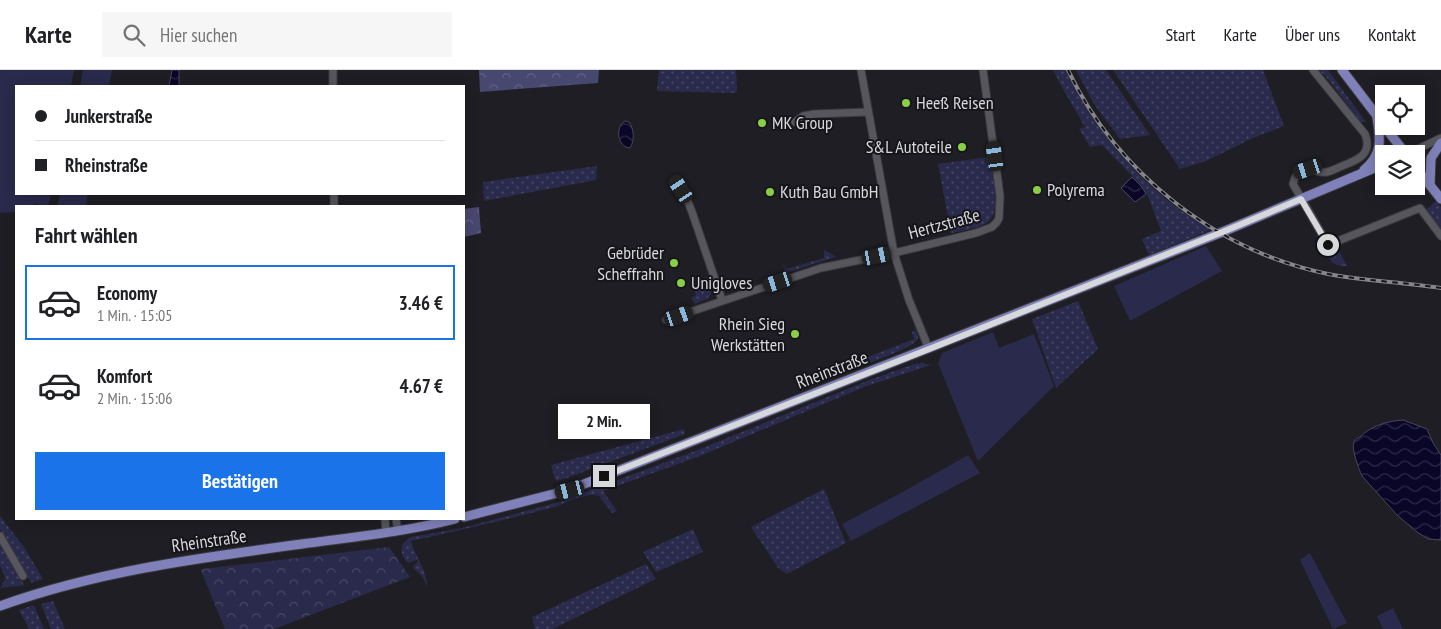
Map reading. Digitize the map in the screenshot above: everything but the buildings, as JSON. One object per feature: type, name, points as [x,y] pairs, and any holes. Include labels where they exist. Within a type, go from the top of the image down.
[{"type":"main road","points":[[1342,70],[1375,114]]},
{"type":"main road","points":[[1360,174],[1370,165],[1379,148],[1380,135]]},
{"type":"main road","points":[[1391,135],[1399,145]]},
{"type":"main road","points":[[1430,185],[1431,158],[1441,143]]},
{"type":"main road","name":"Rheinstraße","points":[[465,517],[570,490],[1207,238],[1375,168]]},
{"type":"main road","points":[[1360,174],[1375,172]]},
{"type":"main road","points":[[1425,179],[1441,199]]},
{"type":"main road","points":[[1425,181],[1430,185]]},
{"type":"main road","name":"Rheinstraße","points":[[0,606],[58,587],[149,566],[386,533],[451,520]]},
{"type":"street","points":[[333,70],[333,85]]},
{"type":"street","points":[[861,70],[894,253],[909,300],[929,349]]},
{"type":"street","name":"Hertzstraße","points":[[894,253],[976,233],[988,229],[997,222],[1000,196],[983,70]]},
{"type":"street","points":[[1313,70],[1365,134],[1367,144],[1366,151],[1362,157],[1354,161],[1325,173],[1308,169],[1298,172],[1294,177],[1293,184],[1328,245],[1420,208],[1441,236]]},
{"type":"street","points":[[795,122],[803,116],[814,114],[868,112]]},
{"type":"street","points":[[1425,145],[1441,138]]},
{"type":"street","points":[[675,180],[686,197],[692,212],[722,300]]},
{"type":"street","points":[[666,320],[821,268],[894,253]]},
{"type":"street","points":[[385,520],[386,533]]},
{"type":"street","points":[[396,520],[398,531]]},
{"type":"street","points":[[435,520],[443,522]]},
{"type":"street","points":[[0,536],[23,576]]},
{"type":"green space","points":[[0,70],[74,70],[71,85],[15,85],[15,195],[51,195],[48,205],[15,205],[15,212],[0,213]]},
{"type":"green space","points":[[83,70],[112,70],[109,85],[80,85]]},
{"type":"green space","points":[[479,70],[599,70],[598,83],[480,92]]},
{"type":"green space","points":[[659,70],[736,70],[737,91],[735,93],[657,91]]},
{"type":"green space","points":[[1053,70],[1066,70],[1093,117],[1126,161],[1166,199],[1210,229],[1208,231],[1149,255],[1142,239],[1161,231],[1148,196],[1142,186],[1102,145],[1090,147],[1079,129],[1085,127]]},
{"type":"green space","points":[[1076,70],[1106,70],[1150,135],[1120,139],[1094,104]]},
{"type":"green space","points":[[1113,70],[1263,70],[1284,126],[1253,138],[1206,161],[1180,169]]},
{"type":"green space","points":[[1319,70],[1328,70],[1366,122],[1361,122]]},
{"type":"green space","points":[[989,157],[995,193],[994,211],[991,219],[981,226],[951,233],[938,164]]},
{"type":"green space","points":[[597,166],[596,180],[484,201],[483,182]]},
{"type":"green space","points":[[60,195],[88,195],[86,205],[57,205]]},
{"type":"green space","points":[[1436,201],[1441,207],[1441,230],[1426,210]]},
{"type":"green space","points":[[479,207],[481,233],[465,237],[465,209]]},
{"type":"green space","points":[[1206,246],[1222,271],[1130,321],[1114,286]]},
{"type":"green space","points":[[1337,247],[1347,266],[1334,263],[1326,252]]},
{"type":"green space","points":[[824,250],[835,257],[786,273],[783,265],[786,269],[824,258]]},
{"type":"green space","points":[[708,277],[711,288],[710,295],[705,300],[695,304],[691,298],[696,295],[694,290],[704,287],[702,279]]},
{"type":"green space","points":[[1078,301],[1098,349],[1056,388],[1032,319]]},
{"type":"green space","points":[[916,330],[918,338],[909,346],[891,355],[857,367],[855,362],[914,339],[912,332]]},
{"type":"green space","points":[[993,332],[999,348],[1034,334],[1054,386],[978,461],[938,363],[942,353]]},
{"type":"green space","points":[[914,364],[931,365],[864,387],[700,456],[603,491],[617,511],[612,513],[599,496],[590,495],[540,511],[411,541],[425,575],[427,587],[422,576],[413,568],[418,562],[417,560],[408,563],[403,556],[402,545],[411,537],[462,528],[559,502],[695,451],[867,381]]},
{"type":"green space","points":[[684,429],[685,434],[567,478],[557,481],[555,479],[551,465]]},
{"type":"green space","points":[[968,455],[980,473],[851,541],[842,524]]},
{"type":"green space","points":[[824,489],[846,543],[787,574],[778,568],[751,527]]},
{"type":"green space","points":[[0,516],[24,547],[43,579],[31,583],[0,529]]},
{"type":"green space","points":[[693,529],[703,552],[656,572],[643,552]]},
{"type":"green space","points":[[0,542],[24,585],[0,589],[5,579],[0,565]]},
{"type":"green space","points":[[389,547],[410,577],[274,629],[225,629],[201,571],[202,569]]},
{"type":"green space","points":[[1310,553],[1347,623],[1333,629],[1300,560]]},
{"type":"green space","points":[[646,564],[656,579],[552,629],[535,629],[532,617]]},
{"type":"green space","points":[[53,601],[65,629],[51,629],[41,604]]},
{"type":"green space","points":[[34,605],[44,629],[29,629],[19,610]]},
{"type":"green space","points":[[1393,608],[1403,629],[1383,629],[1377,616]]},
{"type":"water","points":[[172,70],[179,70],[179,85],[169,85]]},
{"type":"water","points":[[625,121],[629,122],[633,131],[633,142],[630,148],[622,144],[619,136],[620,128]]},
{"type":"water","points":[[1132,177],[1146,194],[1135,202],[1121,188]]},
{"type":"water","points":[[1403,420],[1427,429],[1441,455],[1441,540],[1428,539],[1397,515],[1362,476],[1356,459],[1353,445],[1356,439],[1380,425]]},
{"type":"railway","points":[[1068,70],[1089,107],[1114,142],[1142,174],[1174,202],[1209,227],[1247,247],[1287,263],[1328,274],[1441,288]]},
{"type":"place","name":"Heeß Reisen","points":[[906,103]]},
{"type":"place","name":"MK Group","points":[[762,123]]},
{"type":"place","name":"S&L Autoteile","points":[[962,147]]},
{"type":"place","name":"Polyrema","points":[[1037,190]]},
{"type":"place","name":"Kuth Bau GmbH","points":[[770,192]]},
{"type":"place","name":"Gebrüder Scheffrahn","points":[[674,263]]},
{"type":"place","name":"Unigloves","points":[[681,283]]},
{"type":"place","name":"Rhein Sieg Werkstätten","points":[[795,334]]},
{"type":"route","points":[[604,476],[929,349],[1301,199],[1328,245]]}]
